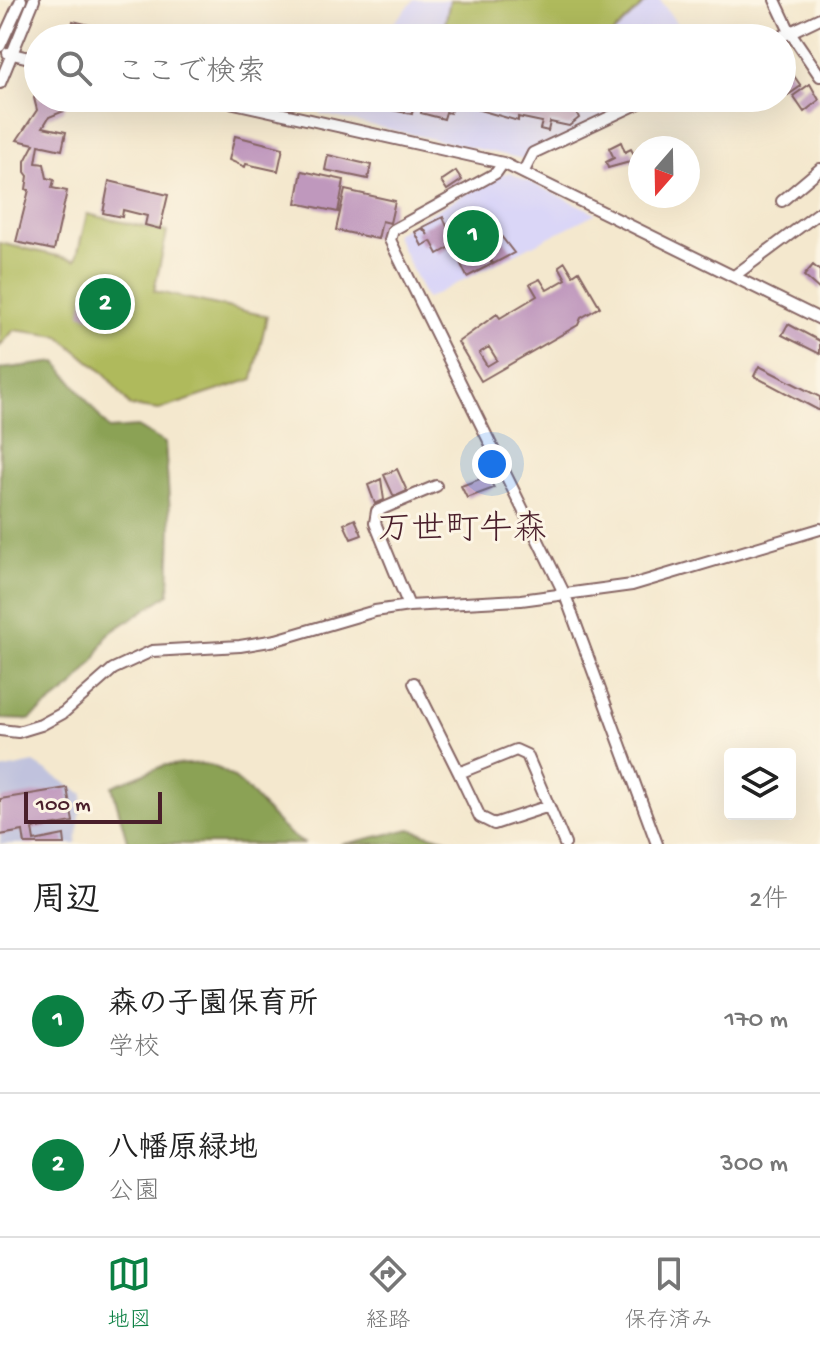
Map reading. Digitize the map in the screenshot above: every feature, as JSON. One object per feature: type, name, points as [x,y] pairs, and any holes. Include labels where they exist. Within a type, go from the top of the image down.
[{"type":"street","points":[[6,56],[0,46],[21,0]]},
{"type":"street","points":[[0,83],[6,56],[34,0]]},
{"type":"street","points":[[775,0],[786,24]]},
{"type":"street","points":[[796,29],[820,18]]},
{"type":"street","points":[[796,41],[820,76]]},
{"type":"street","points":[[275,112],[503,163],[820,319]]},
{"type":"street","points":[[524,171],[533,153],[620,112]]},
{"type":"street","points":[[503,163],[496,173],[393,230],[390,240],[565,595],[657,844]]},
{"type":"street","points":[[782,201],[820,169]]},
{"type":"street","points":[[734,276],[820,212]]},
{"type":"street","points":[[409,606],[375,523],[377,511],[436,486]]},
{"type":"street","points":[[0,730],[18,732],[41,725],[63,713],[113,669],[152,651],[264,642],[375,611],[409,606],[565,595],[632,585],[820,529]]},
{"type":"street","points":[[414,683],[480,817],[494,824],[549,806]]},
{"type":"street","points":[[459,773],[516,750],[527,755],[565,844]]},
{"type":"shaded area","points":[[414,0],[660,0],[677,24],[393,24]]},
{"type":"shaded area","points":[[319,112],[614,112],[527,160]]},
{"type":"shaded area","points":[[510,173],[596,213],[426,299],[395,234],[499,174]]},
{"type":"shaded area","points":[[34,763],[83,794],[76,844],[0,844],[0,770]]},
{"type":"green space","points":[[450,0],[646,2],[623,24],[445,24]]},
{"type":"green space","points":[[87,214],[167,232],[154,291],[267,316],[253,379],[159,410],[130,406],[106,375],[59,336],[14,330],[0,346],[0,243],[76,260]]},
{"type":"green space","points":[[57,362],[109,429],[137,427],[165,443],[171,526],[169,594],[108,634],[94,661],[72,687],[29,720],[0,719],[0,369]]},
{"type":"green space","points":[[204,764],[229,774],[281,826],[305,844],[128,844],[112,786],[165,765]]},
{"type":"green space","points":[[410,829],[460,844],[340,844],[349,843]]},
{"type":"building","points":[[810,84],[819,100],[804,112],[796,100],[796,94]]},
{"type":"building","points":[[36,112],[62,112],[49,117],[43,127],[66,132],[62,150],[39,145],[36,163],[44,164],[47,178],[54,180],[52,188],[67,191],[54,250],[16,242],[29,190],[26,189],[28,176],[25,161],[34,144],[17,140]]},
{"type":"building","points":[[421,112],[446,112],[444,119]]},
{"type":"building","points":[[486,112],[576,112],[579,118],[569,126],[550,122],[548,131],[540,129],[542,122],[518,117],[518,121]]},
{"type":"building","points":[[235,136],[283,148],[278,171],[246,164],[245,167],[229,160]]},
{"type":"building","points":[[621,142],[625,152],[628,150],[628,162],[608,168],[606,162],[614,158],[609,148]]},
{"type":"building","points":[[328,155],[371,165],[368,179],[325,170]]},
{"type":"building","points":[[302,171],[344,180],[338,212],[296,203]]},
{"type":"building","points":[[456,171],[462,180],[447,190],[441,181]]},
{"type":"building","points":[[109,181],[168,195],[160,229],[145,225],[147,216],[123,210],[122,217],[103,213]]},
{"type":"building","points":[[345,190],[395,201],[390,223],[382,221],[378,239],[336,230]]},
{"type":"building","points":[[443,217],[450,233],[457,229],[463,240],[438,254],[431,241],[422,246],[415,232],[422,228],[428,235],[423,227]]},
{"type":"building","points":[[501,236],[514,253],[493,264],[484,244]]},
{"type":"building","points":[[482,245],[492,264],[467,277],[458,258]]},
{"type":"building","points":[[565,262],[573,275],[579,271],[600,307],[581,318],[578,325],[481,381],[458,342],[497,314],[500,318],[537,296],[530,284],[540,279],[547,290],[566,279],[559,266]],"holes":[[[489,347],[497,360],[487,366],[479,353]]]},
{"type":"building","points":[[813,265],[820,271],[820,290],[804,276]]},
{"type":"building","points":[[87,286],[99,289],[92,317],[80,314]]},
{"type":"building","points":[[788,324],[820,341],[820,354],[782,335]]},
{"type":"building","points":[[759,366],[820,397],[820,411],[754,376]]},
{"type":"building","points":[[397,469],[407,491],[394,497],[384,475]]},
{"type":"building","points":[[488,476],[494,488],[467,498],[461,486]]},
{"type":"building","points":[[381,479],[384,500],[375,504],[368,485]]},
{"type":"building","points":[[355,519],[362,535],[351,539],[344,524]]},
{"type":"building","points":[[67,788],[73,822],[32,829],[34,841],[64,835],[65,844],[25,844],[23,831],[0,835],[0,799]]},
{"type":"place","name":"森の子園保育所","points":[[473,236]]},
{"type":"place","name":"八幡原緑地","points":[[105,304]]},
{"type":"district","name":"万世町牛森","points":[[462,532]]}]
